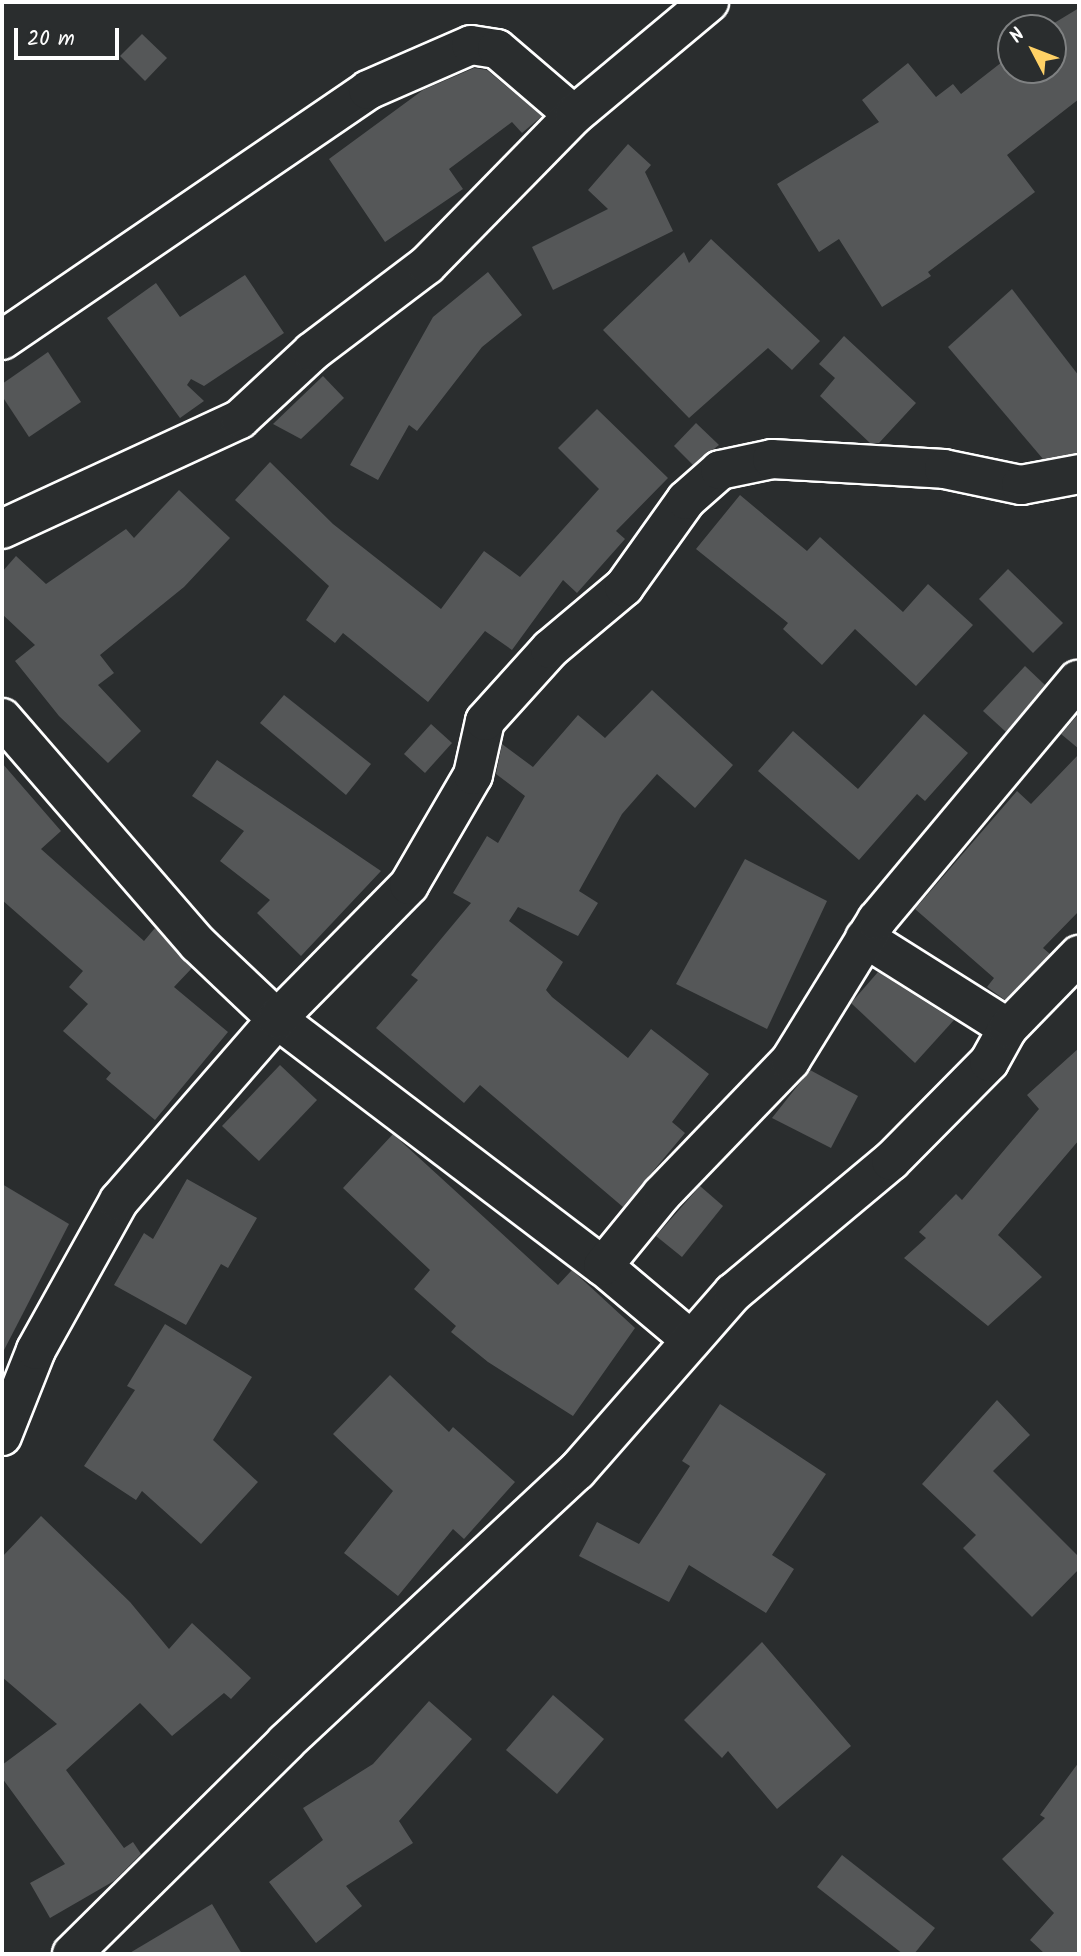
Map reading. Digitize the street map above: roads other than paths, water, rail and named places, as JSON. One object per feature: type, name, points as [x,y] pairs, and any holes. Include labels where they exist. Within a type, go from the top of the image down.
[{"type":"street","points":[[2,529],[240,419],[312,352],[427,265],[574,116],[709,2]]},
{"type":"street","points":[[2,340],[368,90],[471,46],[498,49],[574,116]]},
{"type":"street","points":[[2,1436],[36,1350],[119,1201],[277,1019],[409,885],[473,775],[485,721],[515,683],[624,587],[687,500],[720,470],[772,459],[944,469],[1021,485],[1079,474]]},
{"type":"street","points":[[603,1266],[662,1194],[790,1061],[865,938],[1078,680]]},
{"type":"street","points":[[2,718],[198,944],[277,1019],[603,1266],[691,1340]]},
{"type":"street","points":[[865,938],[1008,1028]]},
{"type":"street","points":[[72,1954],[286,1742],[577,1471],[733,1293],[891,1161],[989,1062],[1008,1028],[1079,955]]}]
